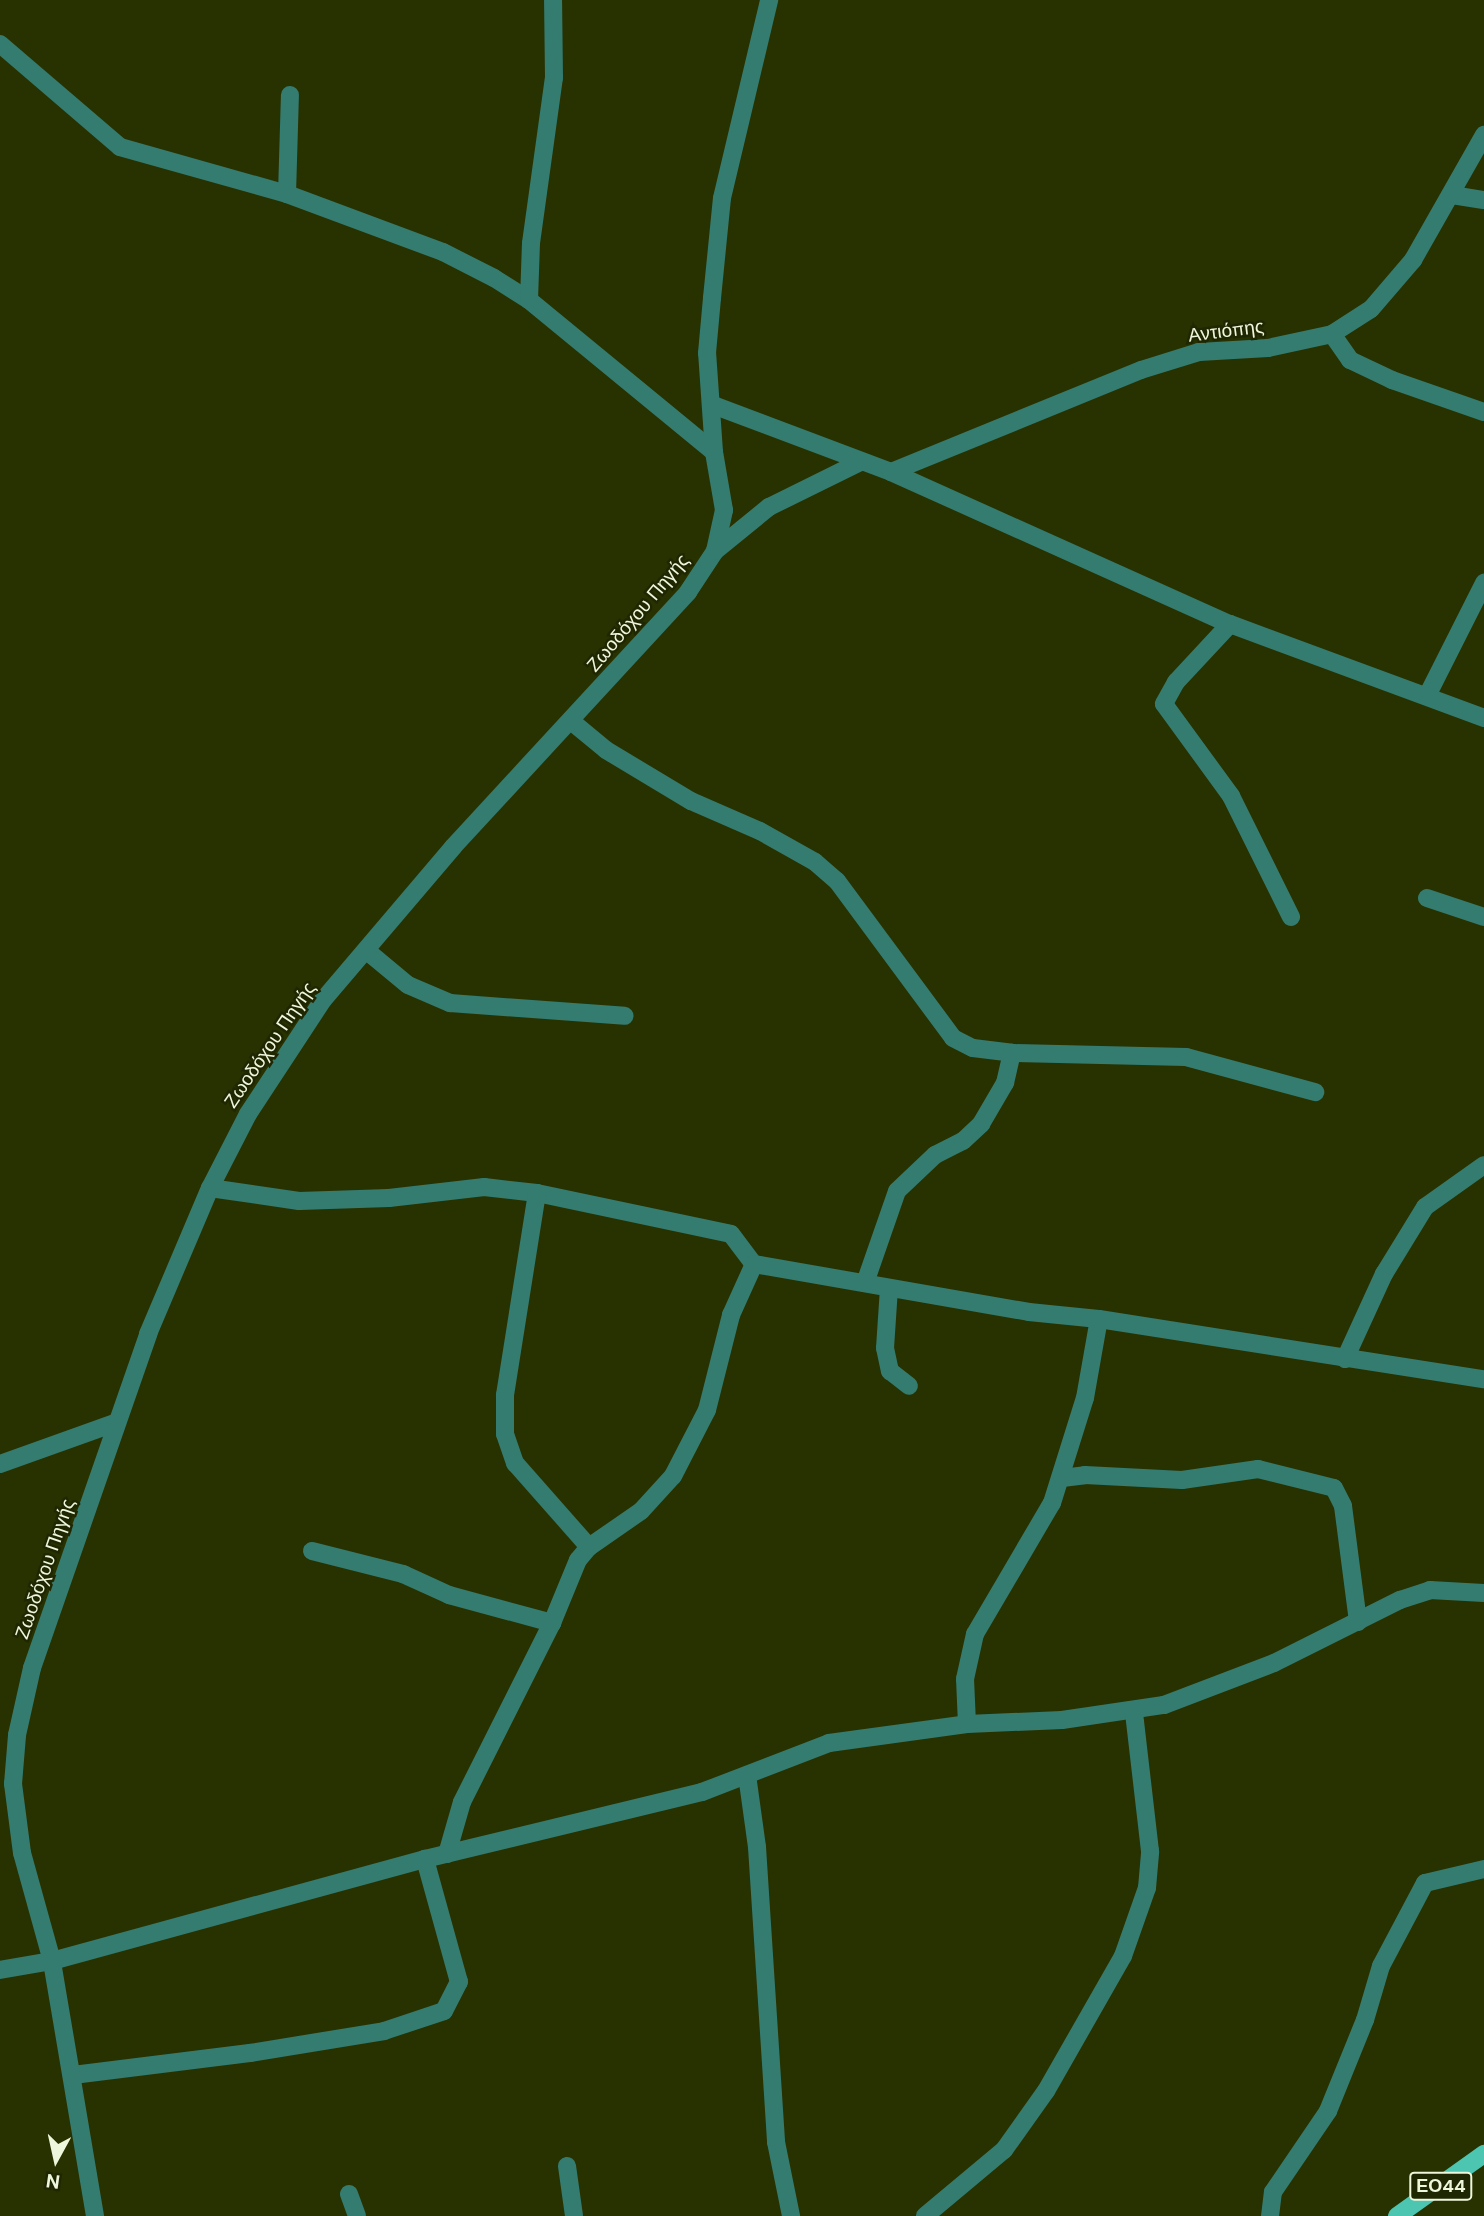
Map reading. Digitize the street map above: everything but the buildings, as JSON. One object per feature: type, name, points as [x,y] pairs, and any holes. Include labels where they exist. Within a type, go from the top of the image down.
[{"type":"main road","name":"ΕΟ44","points":[[1396,2216],[1484,2154]]},
{"type":"street","points":[[529,300],[531,243],[554,78],[553,0]]},
{"type":"street","name":"Ζωοδόχου Πηγής","points":[[95,2216],[52,1961],[22,1853],[13,1783],[17,1735],[32,1668],[117,1422],[210,1188],[248,1114],[323,1000],[453,847],[688,592],[715,551],[724,510],[714,452],[713,405],[707,353],[722,198],[769,0]]},
{"type":"street","points":[[0,44],[120,148],[288,194],[443,252],[529,300],[714,452]]},
{"type":"street","points":[[288,194],[290,95]]},
{"type":"street","name":"Αντιόπης","points":[[891,472],[1141,370],[1199,352],[1268,348],[1332,334],[1371,309],[1413,260],[1484,135]]},
{"type":"street","points":[[1452,195],[1484,200]]},
{"type":"street","points":[[1332,334],[1350,360],[1392,380],[1484,412]]},
{"type":"street","points":[[713,405],[860,463],[891,472],[1230,624],[1484,718]]},
{"type":"street","points":[[715,551],[769,507],[860,463]]},
{"type":"street","points":[[1427,696],[1484,583]]},
{"type":"street","points":[[1230,624],[1176,682],[1164,705],[1231,796],[1291,917]]},
{"type":"street","points":[[571,721],[606,750],[691,801],[760,831],[815,862],[837,881],[953,1038],[973,1048],[1012,1053],[1186,1057],[1314,1092]]},
{"type":"street","points":[[1427,898],[1484,917]]},
{"type":"street","points":[[367,951],[408,985],[450,1003],[625,1016]]},
{"type":"street","points":[[865,1283],[897,1191],[935,1155],[963,1141],[981,1124],[1005,1083],[1012,1053]]},
{"type":"street","points":[[1345,1359],[1384,1274],[1425,1207],[1484,1165]]},
{"type":"street","points":[[210,1188],[299,1201],[389,1198],[484,1187],[537,1194],[731,1234],[754,1264],[1030,1312],[1099,1319],[1484,1379]]},
{"type":"street","points":[[537,1194],[505,1395],[505,1434],[515,1463],[589,1546]]},
{"type":"street","points":[[447,1854],[462,1802],[552,1623],[578,1560],[589,1546],[641,1511],[673,1476],[707,1410],[731,1315],[754,1264]]},
{"type":"street","points":[[889,1288],[885,1348],[890,1371],[909,1387]]},
{"type":"street","points":[[967,1724],[965,1679],[975,1634],[1052,1503],[1062,1478],[1085,1398],[1099,1319]]},
{"type":"street","points":[[0,1464],[117,1422]]},
{"type":"street","points":[[1062,1478],[1085,1475],[1182,1480],[1258,1469],[1334,1488],[1343,1506],[1358,1622]]},
{"type":"street","points":[[312,1551],[403,1574],[449,1595],[552,1623]]},
{"type":"street","points":[[0,1970],[52,1961],[447,1854],[702,1792],[829,1744],[967,1724],[1134,1713],[1251,1672],[1430,1590],[1484,1593]]},
{"type":"street","points":[[926,2216],[1004,2150],[1046,2091],[1124,1956],[1147,1888],[1150,1851],[1134,1713]]},
{"type":"street","points":[[747,1775],[757,1847],[776,2142],[792,2216]]},
{"type":"street","points":[[73,2075],[250,2053],[384,2031],[444,2011],[459,1982],[425,1860]]},
{"type":"street","points":[[1270,2216],[1273,2192],[1328,2112],[1366,2020],[1381,1966],[1425,1883],[1484,1869]]},
{"type":"street","points":[[567,2166],[574,2216]]},
{"type":"street","points":[[349,2194],[357,2216]]}]
